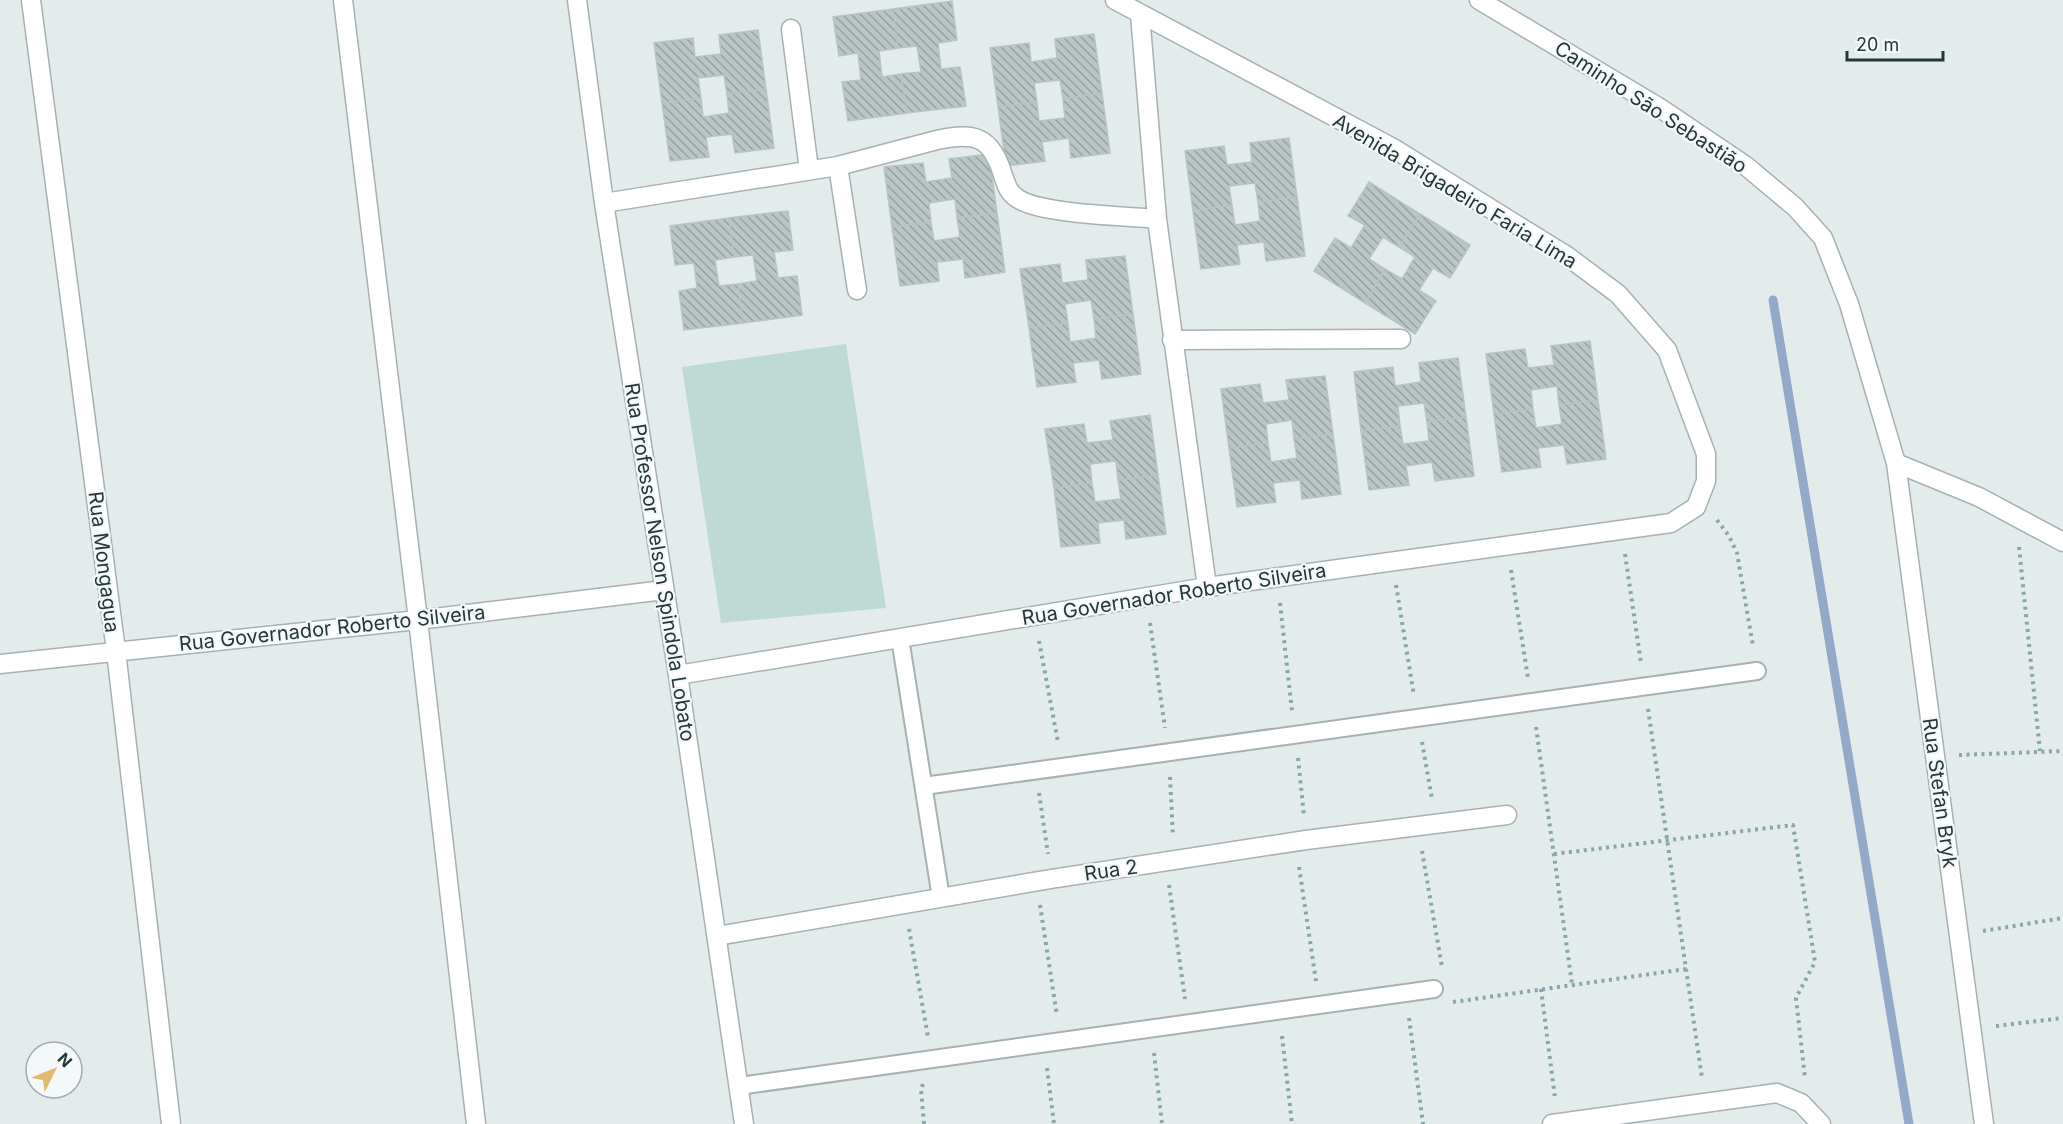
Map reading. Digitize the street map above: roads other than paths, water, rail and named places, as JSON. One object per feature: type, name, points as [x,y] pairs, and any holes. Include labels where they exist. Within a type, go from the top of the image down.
[{"type":"street","name":"Rua Mongagua","points":[[31,0],[116,651],[171,1124]]},
{"type":"street","points":[[343,0],[476,1124]]},
{"type":"street","name":"Rua Professor Nelson Spindola Lobato","points":[[576,0],[604,203],[678,675],[744,1124]]},
{"type":"street","name":"Avenida Brigadeiro Faria Lima","points":[[1115,0],[1393,148],[1567,256],[1618,294],[1667,350],[1706,454],[1706,481],[1696,507],[1671,523]]},
{"type":"street","name":"Caminho São Sebastião","points":[[1479,0],[1660,108],[1746,166],[1795,207],[1822,238],[1849,304],[1896,463]]},
{"type":"street","points":[[1140,14],[1157,219],[1207,587]]},
{"type":"street","points":[[791,29],[809,170]]},
{"type":"street","points":[[604,203],[838,166],[952,137],[975,138],[989,145],[994,152],[1007,188],[1017,198],[1028,204],[1047,209],[1157,219]]},
{"type":"street","points":[[838,166],[857,290]]},
{"type":"street","points":[[1172,340],[1401,339]]},
{"type":"street","points":[[1896,463],[1980,497],[2063,542]]},
{"type":"street","name":"Rua Stefan Bryk","points":[[1896,463],[1984,1124]]},
{"type":"street","name":"Rua Governador Roberto Silveira","points":[[678,675],[1207,587],[1671,523]]},
{"type":"street","name":"Rua Governador Roberto Silveira","points":[[0,664],[418,620],[664,590]]},
{"type":"street","name":"Rua 2","points":[[717,936],[1044,880],[1507,815]]},
{"type":"street","points":[[1555,1124],[1777,1093],[1801,1103],[1815,1118]]},
{"type":"lane","points":[[900,638],[941,898]]},
{"type":"lane","points":[[924,786],[1757,671]]},
{"type":"lane","points":[[739,1086],[1434,989]]},
{"type":"waterway","points":[[1773,300],[1909,1124]]}]
